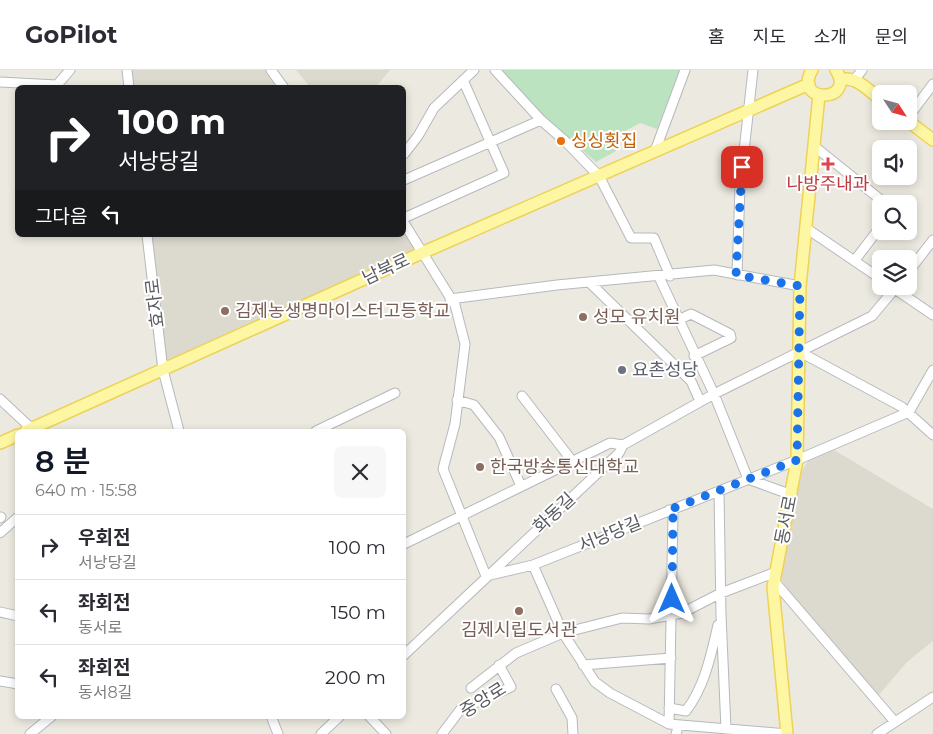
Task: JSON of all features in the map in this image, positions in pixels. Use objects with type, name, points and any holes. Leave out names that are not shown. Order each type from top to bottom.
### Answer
[{"type":"main road","points":[[812,70],[809,84],[813,91],[819,95],[827,96],[834,93],[838,87],[838,75],[855,80],[872,93]]},
{"type":"main road","name":"남북로","points":[[31,429],[424,252],[809,84]]},
{"type":"main road","name":"동서로","points":[[787,734],[775,577],[792,495],[797,460],[800,286],[819,95]]},
{"type":"main road","points":[[918,129],[933,140]]},
{"type":"main road","points":[[0,443],[15,436]]},
{"type":"street","points":[[0,82],[57,85],[70,70]]},
{"type":"street","points":[[127,70],[129,85]]},
{"type":"street","points":[[271,70],[282,85]]},
{"type":"street","points":[[406,151],[418,136],[434,108],[474,70]]},
{"type":"street","points":[[494,70],[541,120],[565,141],[599,176],[631,238],[654,238],[670,276]]},
{"type":"street","points":[[655,152],[685,70]]},
{"type":"street","points":[[736,275],[740,187],[752,70]]},
{"type":"street","points":[[855,80],[862,70]]},
{"type":"street","points":[[406,217],[504,173],[463,80]]},
{"type":"street","points":[[918,104],[933,84]]},
{"type":"street","points":[[406,179],[541,120]]},
{"type":"street","points":[[814,146],[875,195]]},
{"type":"street","points":[[406,226],[424,252],[455,305],[464,344],[455,424],[444,469],[461,518],[486,576]]},
{"type":"street","points":[[806,228],[872,272]]},
{"type":"street","name":"효자로","points":[[147,237],[163,370],[178,429]]},
{"type":"street","points":[[855,260],[872,238]]},
{"type":"street","points":[[917,261],[933,240]]},
{"type":"street","points":[[450,299],[589,282],[670,276],[714,270],[800,286]]},
{"type":"street","points":[[658,277],[694,356],[714,394],[748,479],[792,495]]},
{"type":"street","points":[[589,282],[691,381],[700,401]]},
{"type":"street","name":"화동길","points":[[406,653],[619,453],[623,445],[700,401],[872,316],[888,295]]},
{"type":"street","points":[[905,295],[933,315]]},
{"type":"street","points":[[678,320],[691,314],[730,334],[731,338],[694,356]]},
{"type":"street","points":[[798,351],[909,412],[933,435]]},
{"type":"street","points":[[909,412],[933,370]]},
{"type":"street","points":[[320,429],[395,393]]},
{"type":"street","points":[[522,396],[573,462]]},
{"type":"street","points":[[0,399],[28,429]]},
{"type":"street","points":[[457,400],[474,405],[499,437],[522,486]]},
{"type":"street","name":"서낭당길","points":[[486,576],[533,565],[797,460],[909,412]]},
{"type":"street","points":[[406,543],[610,444],[623,445]]},
{"type":"street","points":[[719,491],[721,616],[726,729]]},
{"type":"street","points":[[669,510],[673,514],[669,724]]},
{"type":"street","points":[[0,533],[15,520]]},
{"type":"street","points":[[533,565],[563,633],[595,682],[610,693],[669,724],[678,733]]},
{"type":"street","points":[[471,688],[516,653],[563,633],[622,618],[649,619],[672,616],[682,613],[721,593],[775,577],[895,722]]},
{"type":"street","points":[[0,612],[15,615]]},
{"type":"street","points":[[669,708],[686,711],[696,698],[706,674],[721,616]]},
{"type":"street","points":[[583,665],[671,658]]},
{"type":"street","name":"중앙로","points":[[442,734],[460,710],[511,687],[499,665]]},
{"type":"street","points":[[0,681],[15,684]]},
{"type":"street","points":[[556,689],[572,718],[573,734]]},
{"type":"street","points":[[877,734],[933,697]]},
{"type":"street","points":[[30,734],[48,719]]},
{"type":"street","points":[[273,719],[278,734]]},
{"type":"street","points":[[322,734],[337,719]]},
{"type":"street","points":[[372,719],[386,734]]},
{"type":"street","points":[[669,724],[787,734]]},
{"type":"street","points":[[41,725],[45,734]]},
{"type":"shaded area","points":[[127,70],[271,70],[282,85],[129,85]]},
{"type":"shaded area","points":[[296,70],[390,70],[378,85],[308,85]]},
{"type":"shaded area","name":"김제농생명마이스터고등학교","points":[[406,228],[424,252],[163,370],[147,237],[406,237]]},
{"type":"shaded area","points":[[834,450],[933,509],[933,641],[907,662],[878,696],[787,591],[780,576],[801,472],[808,461]]},
{"type":"green space","points":[[502,70],[680,70],[657,129],[640,123],[614,137],[616,151],[596,162],[546,119]]},
{"type":"place","name":"싱싱횟집","points":[[561,141]]},
{"type":"place","name":"나방주내과","points":[[828,164]]},
{"type":"place","name":"김제농생명마이스터고등학교","points":[[225,311]]},
{"type":"place","name":"성모 유치원","points":[[583,317]]},
{"type":"place","name":"요촌성당","points":[[622,370]]},
{"type":"place","name":"한국방송통신대학교","points":[[480,467]]},
{"type":"place","name":"김제시립도서관","points":[[519,611]]},
{"type":"route","points":[[672,599],[673,514],[669,510],[797,460],[800,286],[736,275],[742,167]]}]
